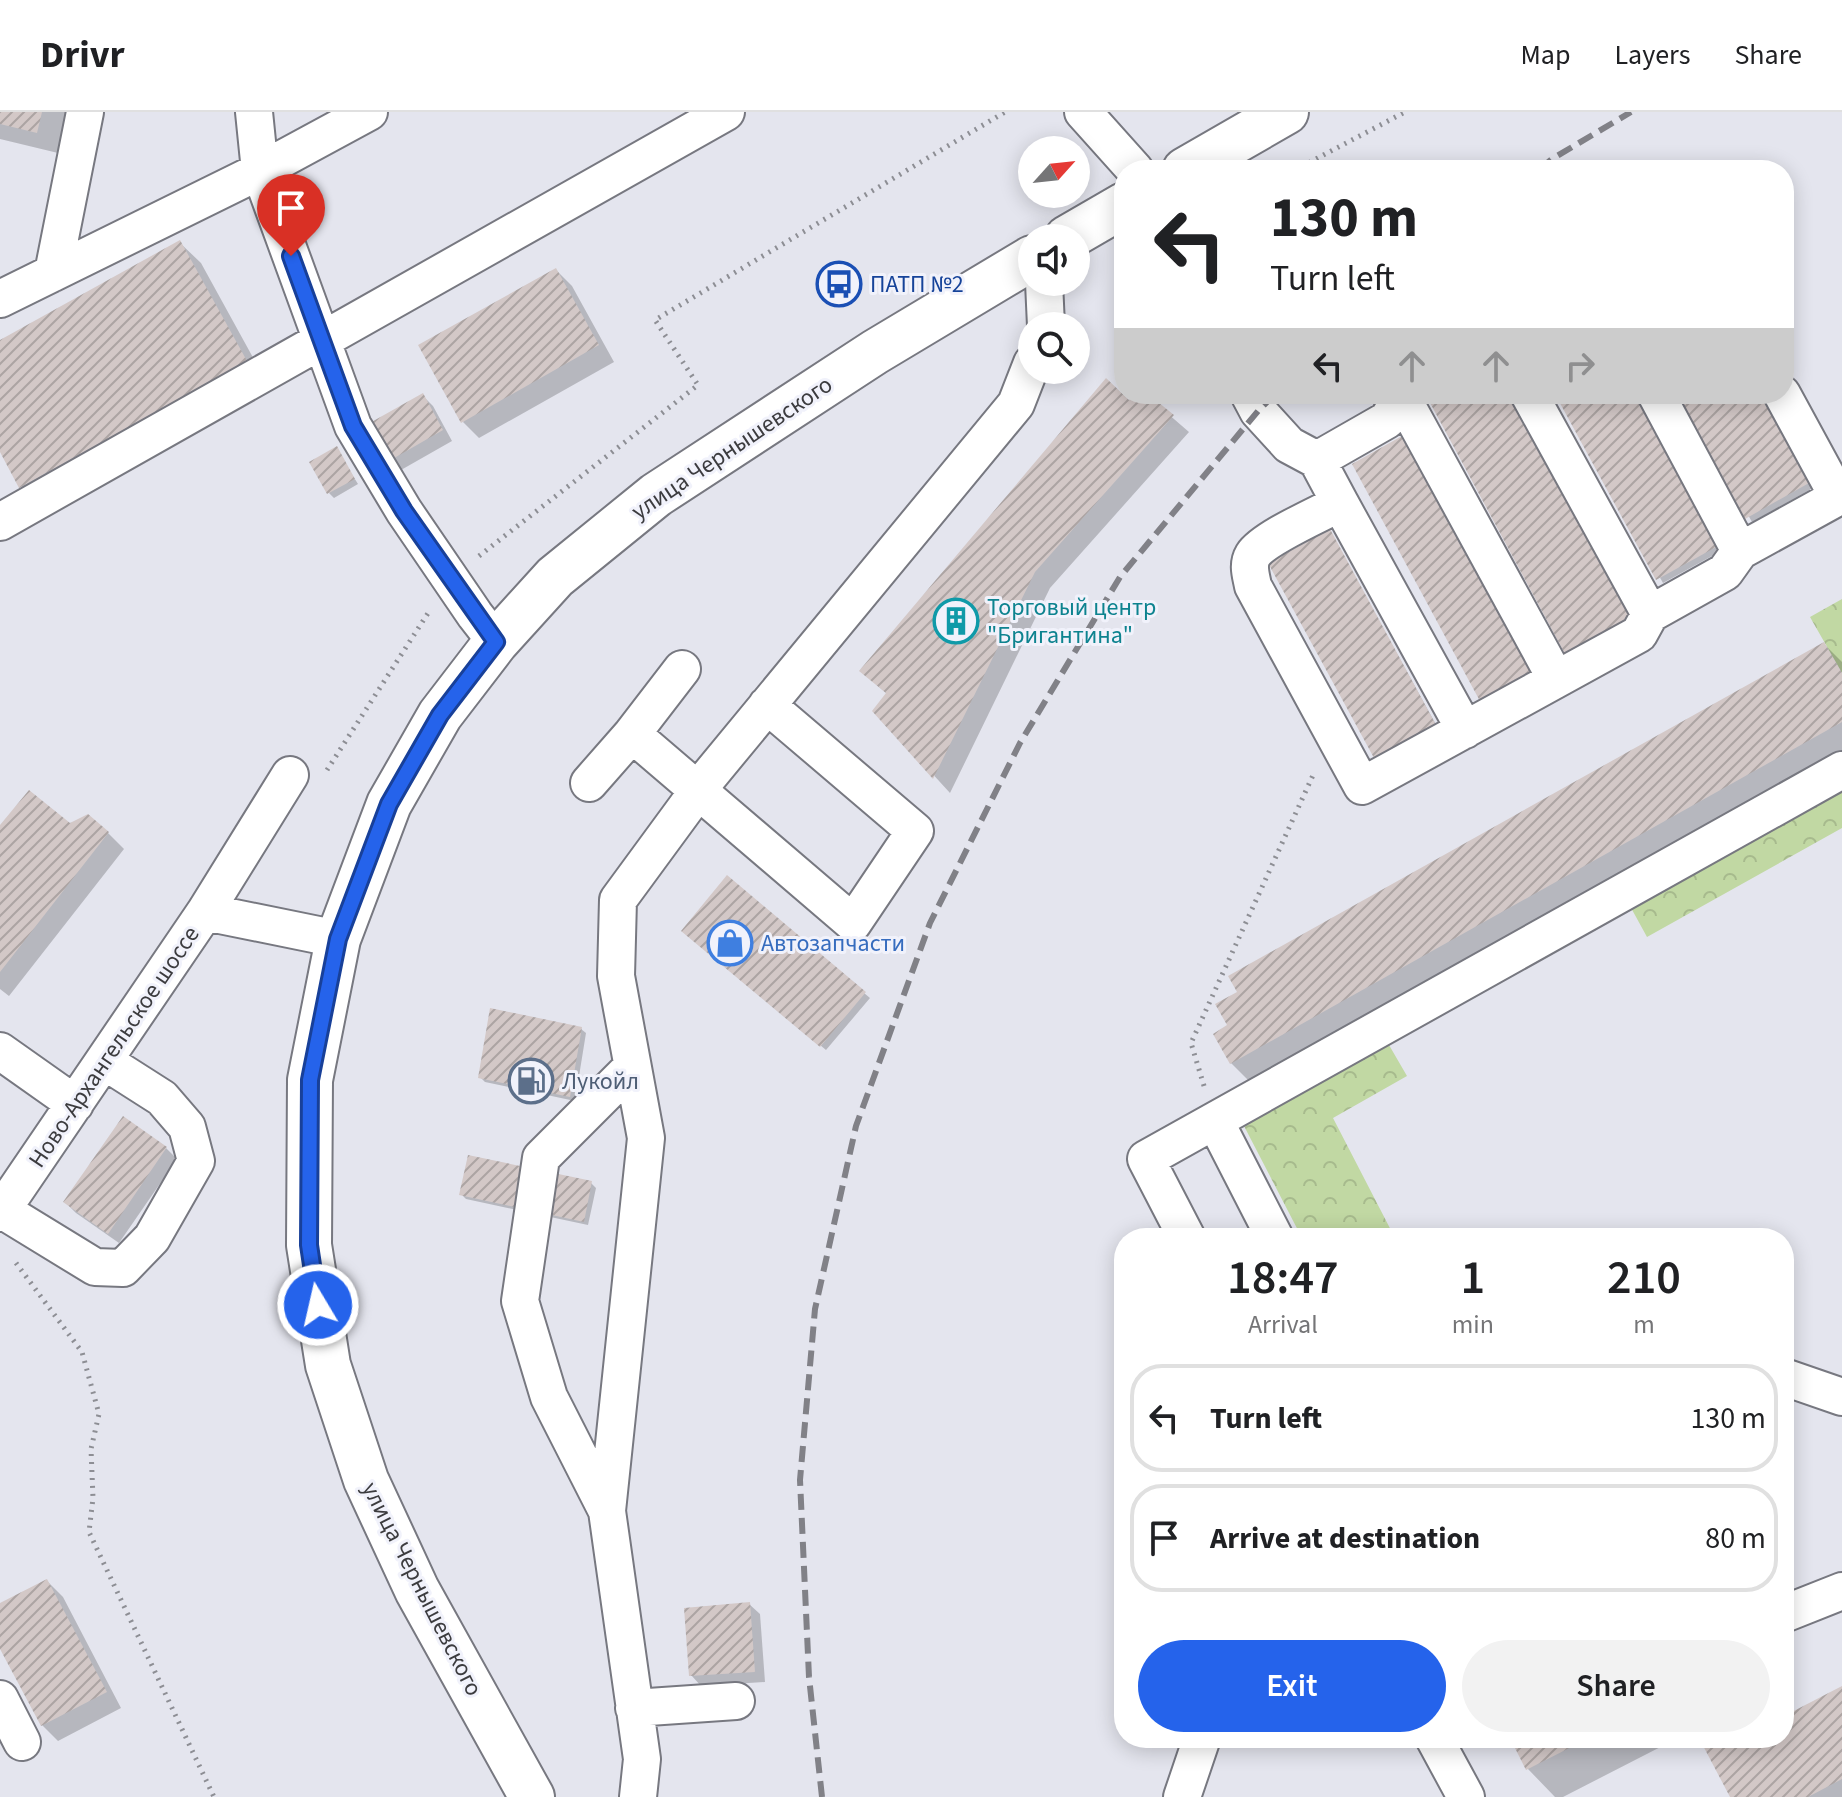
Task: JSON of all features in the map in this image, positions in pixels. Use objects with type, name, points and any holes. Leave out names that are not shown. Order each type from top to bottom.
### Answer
[{"type":"main road","points":[[1202,160],[1286,112]]},
{"type":"main road","points":[[1090,225],[1114,211]]},
{"type":"main road","name":"улица Чернышевского","points":[[532,1797],[417,1590],[366,1480],[328,1365],[309,1245],[310,1080],[338,939],[389,804],[440,715],[496,642],[555,577],[656,495],[875,352],[1018,266]]},
{"type":"street","points":[[53,273],[85,112]]},
{"type":"street","points":[[254,112],[260,171],[353,426],[404,511],[496,642]]},
{"type":"street","points":[[0,299],[260,171],[369,112]]},
{"type":"street","points":[[0,522],[726,112]]},
{"type":"street","points":[[1083,112],[1126,160]]},
{"type":"street","points":[[1108,112],[1136,160]]},
{"type":"street","points":[[638,1797],[642,1759],[607,1511],[646,1138],[616,976],[618,900],[698,791],[767,705],[1016,404],[1024,384]]},
{"type":"street","points":[[1254,404],[1289,445],[1317,460],[1465,730]]},
{"type":"street","points":[[1317,460],[1387,420],[1398,404]]},
{"type":"street","points":[[1409,404],[1556,679]]},
{"type":"street","points":[[1534,404],[1650,614]]},
{"type":"street","points":[[1661,404],[1740,551]]},
{"type":"street","points":[[1340,503],[1264,545],[1252,556],[1249,569],[1253,586],[1362,786],[1639,634],[1650,614],[1725,572],[1740,551],[1838,497],[1787,404]]},
{"type":"street","points":[[589,783],[682,669]]},
{"type":"street","points":[[632,734],[853,923],[915,831],[767,705]]},
{"type":"street","points":[[1182,1228],[1146,1159],[1842,770]]},
{"type":"street","points":[[205,912],[290,775]]},
{"type":"street","name":"Ново-Архангельское шоссе","points":[[1,1212],[205,912],[338,939]]},
{"type":"street","points":[[0,1051],[75,1104]]},
{"type":"street","points":[[1,1212],[95,1267],[123,1268],[152,1238],[196,1161],[187,1127],[162,1098],[104,1061]]},
{"type":"street","points":[[607,1511],[549,1397],[520,1301],[541,1158],[632,1067]]},
{"type":"street","points":[[1215,1121],[1270,1228]]},
{"type":"street","points":[[1794,1380],[1842,1397]]},
{"type":"street","points":[[1794,1610],[1842,1591]]},
{"type":"street","points":[[0,1699],[22,1742]]},
{"type":"street","points":[[634,1708],[736,1701]]},
{"type":"street","points":[[1182,1797],[1199,1748]]},
{"type":"street","points":[[1439,1748],[1466,1797]]},
{"type":"path","points":[[290,775],[322,778],[451,579],[698,385],[655,320],[1005,112]]},
{"type":"path","points":[[1314,160],[1405,112]]},
{"type":"path","points":[[1215,1121],[1191,1043],[1332,732]]},
{"type":"path","points":[[14,1261],[82,1352],[99,1414],[91,1449],[93,1498],[89,1532],[214,1797]]},
{"type":"green space","points":[[1842,599],[1842,673],[1810,617]]},
{"type":"green space","points":[[1842,787],[1842,828],[1647,937],[1630,906]]},
{"type":"green space","points":[[1389,1045],[1407,1076],[1333,1118],[1390,1228],[1297,1228],[1244,1126]]},
{"type":"building","points":[[0,112],[42,112],[37,133],[0,124]]},
{"type":"building","points":[[180,240],[247,361],[19,488],[0,452],[0,340]]},
{"type":"building","points":[[556,268],[599,345],[461,423],[418,345]]},
{"type":"building","name":"Торговый центр \"Бригантина\"","points":[[1106,378],[1114,386],[1114,404],[1160,404],[1174,415],[1035,572],[933,779],[872,711],[886,693],[859,671]]},
{"type":"building","points":[[423,393],[443,430],[389,461],[368,424]]},
{"type":"building","points":[[1431,404],[1514,404],[1630,618],[1565,654]]},
{"type":"building","points":[[1560,404],[1640,404],[1718,546],[1656,580]]},
{"type":"building","points":[[1683,404],[1766,404],[1809,483],[1745,519]]},
{"type":"building","points":[[1402,436],[1532,675],[1481,703],[1352,464]]},
{"type":"building","points":[[337,446],[355,479],[327,494],[309,462]]},
{"type":"building","points":[[1330,529],[1436,725],[1374,758],[1268,563]]},
{"type":"building","points":[[1824,642],[1842,673],[1842,722],[1230,1064],[1213,1034],[1227,1025],[1215,1004],[1237,992],[1228,976]]},
{"type":"building","points":[[29,790],[70,823],[88,814],[109,832],[0,972],[0,825]]},
{"type":"building","points":[[727,875],[866,992],[820,1047],[681,931]]},
{"type":"building","points":[[490,1008],[582,1027],[570,1097],[478,1078]]},
{"type":"building","points":[[123,1116],[167,1147],[108,1234],[63,1202]]},
{"type":"building","points":[[468,1155],[592,1181],[584,1222],[459,1195]]},
{"type":"building","points":[[47,1579],[107,1692],[41,1726],[0,1649],[0,1603]]},
{"type":"building","points":[[750,1602],[755,1672],[689,1676],[684,1608]]},
{"type":"building","points":[[1842,1686],[1842,1779],[1808,1797],[1730,1797],[1704,1748],[1794,1748],[1794,1711]]},
{"type":"building","points":[[1515,1748],[1569,1748],[1526,1770]]},
{"type":"railway","points":[[1551,160],[1631,112]]},
{"type":"railway","points":[[822,1797],[809,1677],[800,1480],[815,1309],[856,1126],[930,923],[1020,743],[1120,577],[1265,404]]},
{"type":"place","name":"ПАТП №2","points":[[839,284]]},
{"type":"place","name":"Торговый центр \"Бригантина\"","points":[[956,621]]},
{"type":"place","name":"Автозапчасти","points":[[730,943]]},
{"type":"place","name":"Лукойл","points":[[531,1081]]},
{"type":"route","points":[[291,256],[353,426],[404,511],[496,642],[440,715],[389,804],[338,939],[310,1080],[309,1245],[318,1305]]}]
